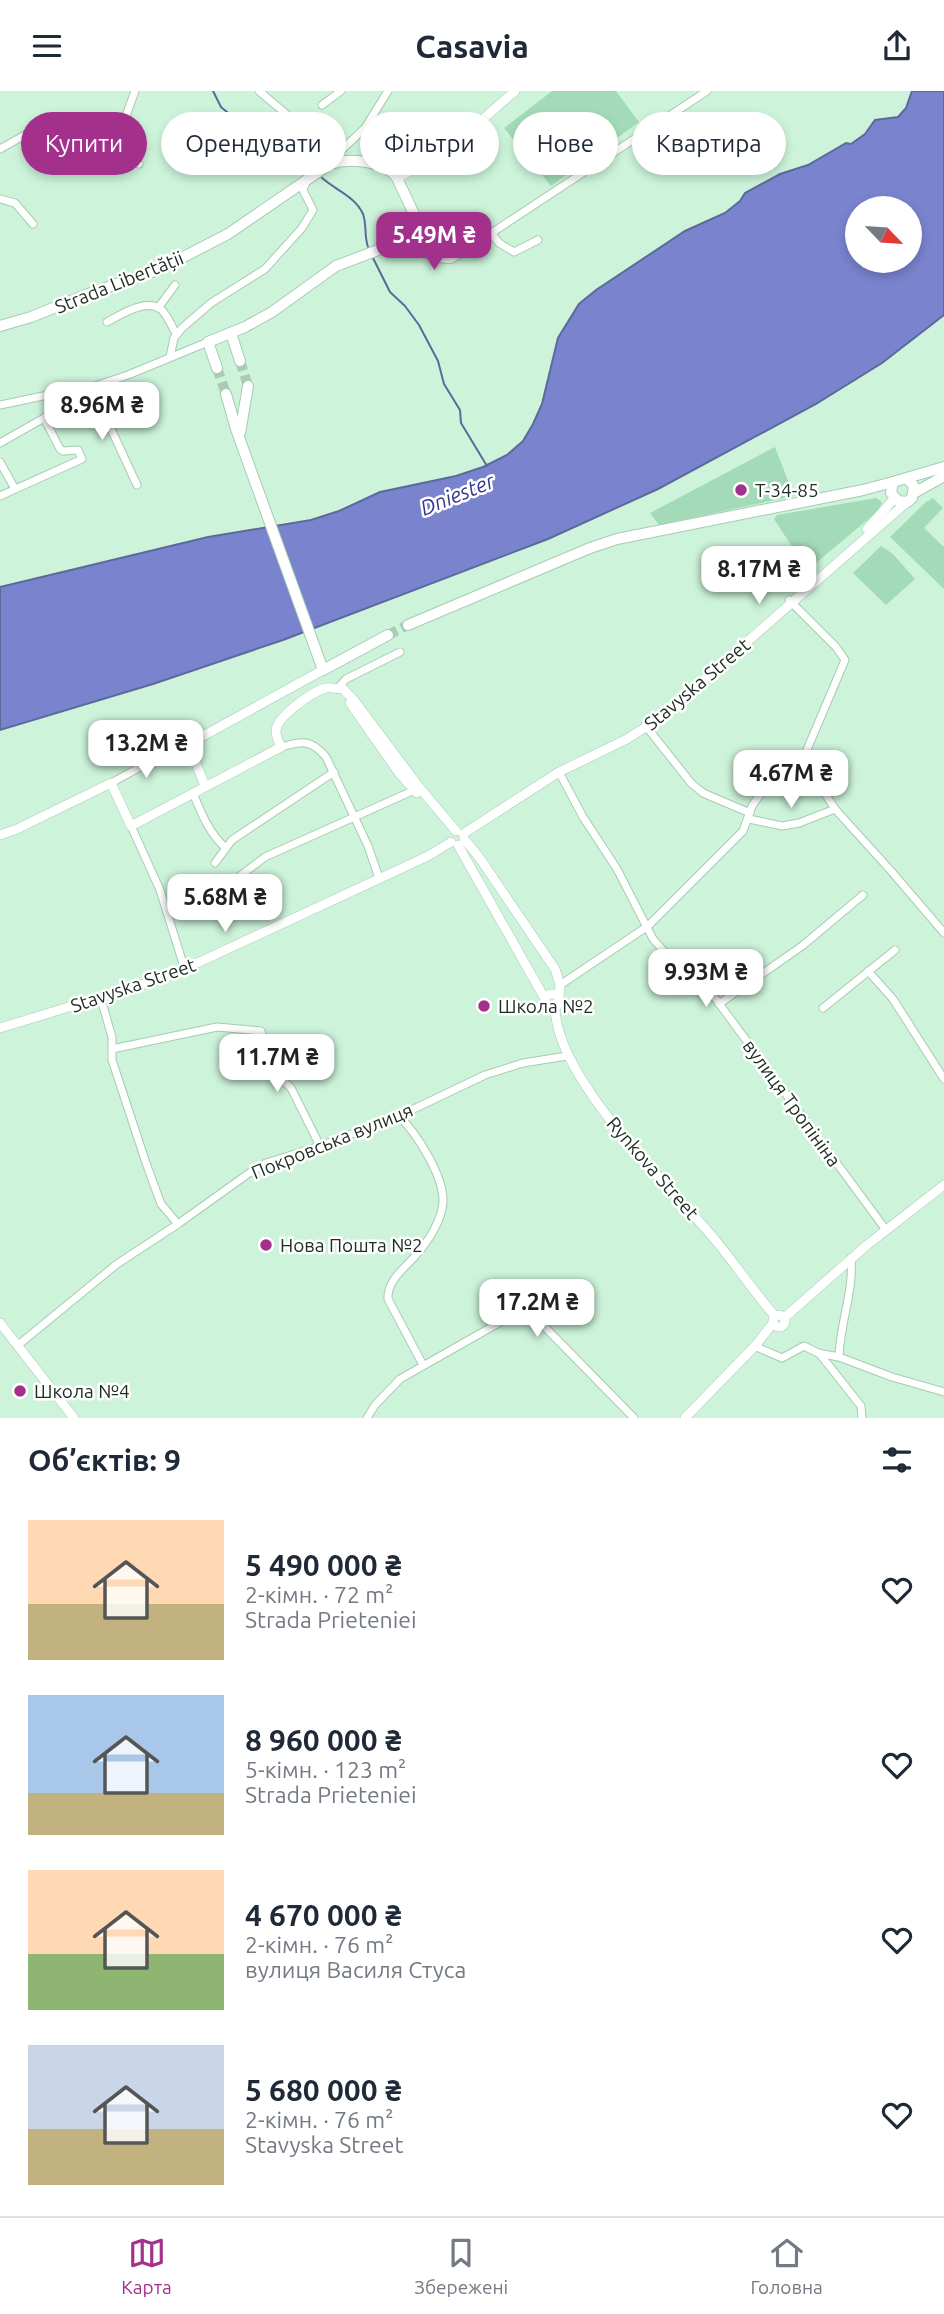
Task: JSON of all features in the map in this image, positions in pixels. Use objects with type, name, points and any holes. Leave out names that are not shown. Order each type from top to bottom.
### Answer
[{"type":"highway","points":[[217,368],[208,342],[272,312],[330,269],[422,233],[397,178],[386,167],[346,161]]},
{"type":"highway","name":"Strada Libertății","points":[[0,325],[31,317],[160,269],[228,233],[312,175]]},
{"type":"highway","points":[[231,333],[240,361]]},
{"type":"highway","points":[[240,435],[248,386]]},
{"type":"highway","points":[[226,394],[323,670],[388,635]]},
{"type":"highway","points":[[408,625],[617,539],[863,490],[944,467]]},
{"type":"highway","points":[[863,490],[902,502],[944,476]]},
{"type":"highway","points":[[907,479],[914,486],[911,497]]},
{"type":"highway","points":[[893,482],[890,488],[893,498]]},
{"type":"main road","points":[[397,178],[451,147],[515,91]]},
{"type":"main road","name":"Stavyska Street","points":[[0,1028],[100,999],[185,970],[428,856],[559,772],[646,726],[911,497]]},
{"type":"main road","name":"Stavyska Street","points":[[791,602],[878,519],[893,498]]},
{"type":"main road","points":[[205,786],[191,747],[197,738],[323,670]]},
{"type":"main road","points":[[0,835],[111,783],[131,826],[281,747],[276,733],[277,725],[284,716],[310,696],[327,688],[343,689],[417,789],[479,857],[555,969],[560,985]]},
{"type":"main road","name":"Stavyska Street","points":[[458,837],[557,769],[646,726]]},
{"type":"main road","points":[[458,837],[548,1007],[557,1003]]},
{"type":"main road","name":"Rynkova Street","points":[[560,985],[555,1017],[567,1056],[620,1133],[717,1241],[777,1321]]},
{"type":"main road","points":[[685,1418],[777,1321],[851,1258],[944,1185]]},
{"type":"main road","points":[[692,1418],[759,1349],[777,1321]]},
{"type":"main road","points":[[0,1323],[74,1418]]},
{"type":"street","points":[[259,91],[284,112]]},
{"type":"street","points":[[322,105],[341,91]]},
{"type":"street","points":[[346,148],[365,128],[388,91]]},
{"type":"street","points":[[422,233],[433,254],[438,258],[452,259],[707,91]]},
{"type":"street","points":[[128,112],[134,95]]},
{"type":"street","points":[[0,149],[21,137]]},
{"type":"street","points":[[170,356],[176,334],[211,303],[265,268],[291,241],[312,213],[312,207],[303,190],[308,178]]},
{"type":"street","points":[[0,199],[15,202],[33,224]]},
{"type":"street","points":[[492,234],[499,243],[514,252],[538,240]]},
{"type":"street","points":[[158,307],[175,285]]},
{"type":"street","points":[[158,307],[176,334]]},
{"type":"street","points":[[107,322],[135,308],[158,307]]},
{"type":"street","points":[[0,405],[92,388],[208,342]]},
{"type":"street","points":[[92,388],[137,485]]},
{"type":"street","points":[[0,443],[44,418],[74,393]]},
{"type":"street","points":[[0,496],[82,459],[78,450],[60,449],[44,418]]},
{"type":"street","points":[[0,462],[15,489]]},
{"type":"street","points":[[560,985],[648,926],[743,831],[752,806],[771,779],[803,759],[845,660],[836,647],[791,602]]},
{"type":"street","points":[[337,689],[346,679],[400,652]]},
{"type":"street","points":[[646,726],[691,783],[703,793],[750,816],[782,826],[799,823],[835,809]]},
{"type":"street","points":[[281,747],[297,742],[316,745],[334,772],[368,846],[379,878]]},
{"type":"street","points":[[111,783],[168,752]]},
{"type":"street","points":[[803,759],[835,809],[944,933]]},
{"type":"street","points":[[215,863],[232,840],[334,772]]},
{"type":"street","name":"вулиця Тропініна","points":[[559,772],[583,817],[617,869],[653,939],[688,978],[704,983],[886,1230]]},
{"type":"street","points":[[234,887],[236,879],[265,857],[417,789]]},
{"type":"street","points":[[193,793],[202,815],[219,842],[226,848]]},
{"type":"street","points":[[131,826],[160,890],[185,970]]},
{"type":"street","points":[[719,1004],[802,946],[863,895]]},
{"type":"street","points":[[823,1008],[895,950]]},
{"type":"street","points":[[868,971],[893,999],[944,1079]]},
{"type":"street","points":[[100,999],[112,1037],[112,1060],[161,1204],[178,1224]]},
{"type":"street","points":[[112,1049],[217,1027],[261,1031],[284,1081],[292,1088],[320,1146]]},
{"type":"street","name":"Покровська вулиця","points":[[17,1346],[117,1265],[266,1163],[399,1116],[485,1075],[523,1063],[567,1056]]},
{"type":"street","points":[[399,1116],[425,1153],[442,1192],[443,1205],[433,1231],[387,1290],[388,1299],[423,1365]]},
{"type":"street","points":[[839,1357],[839,1339],[853,1278],[851,1258]]},
{"type":"street","points":[[367,1418],[387,1391],[400,1379],[511,1316],[526,1312],[537,1319],[635,1418]]},
{"type":"street","points":[[759,1349],[782,1357],[804,1346],[892,1377],[942,1388]]},
{"type":"street","points":[[818,1353],[861,1406],[862,1418]]},
{"type":"green space","points":[[552,91],[616,91],[632,113],[632,127],[618,137],[618,112],[525,112]]},
{"type":"green space","points":[[513,121],[513,139],[504,128]]},
{"type":"green space","points":[[542,175],[566,175],[551,186]]},
{"type":"green space","points":[[775,447],[794,496],[659,525],[650,513]]},
{"type":"green space","points":[[876,498],[882,502],[878,511],[810,568],[806,568],[774,519],[777,515]]},
{"type":"green space","points":[[933,498],[943,508],[924,528],[944,547],[944,589],[890,537]]},
{"type":"green space","points":[[881,546],[893,554],[915,579],[886,605],[853,573]]},
{"type":"water","name":"Dniester","points":[[912,91],[944,91],[944,315],[882,363],[816,404],[658,489],[548,539],[283,640],[153,684],[0,730],[0,587],[208,537],[311,520],[339,511],[380,492],[456,476],[507,455],[523,441],[533,424],[542,404],[558,338],[579,304],[685,231],[725,213],[740,201],[745,193],[778,175],[786,175],[786,172],[808,165],[846,143],[851,144],[865,134],[875,120],[898,117],[906,108]]},
{"type":"waterway","points":[[213,91],[221,107],[227,112]]},
{"type":"waterway","points":[[321,177],[359,208],[364,218],[368,247]]},
{"type":"waterway","name":"Dniester","points":[[373,258],[390,292],[419,325],[438,361],[444,384],[460,410],[461,423],[487,466]]},
{"type":"tunnel","points":[[240,361],[248,386]]},
{"type":"tunnel","points":[[217,368],[226,394]]},
{"type":"tunnel","points":[[388,635],[408,625]]},
{"type":"place","name":"Т-34-85","points":[[741,490]]},
{"type":"place","name":"Школа №2","points":[[484,1006]]},
{"type":"place","name":"Нова Пошта №2","points":[[266,1245]]},
{"type":"place","name":"Школа №4","points":[[20,1391]]}]
